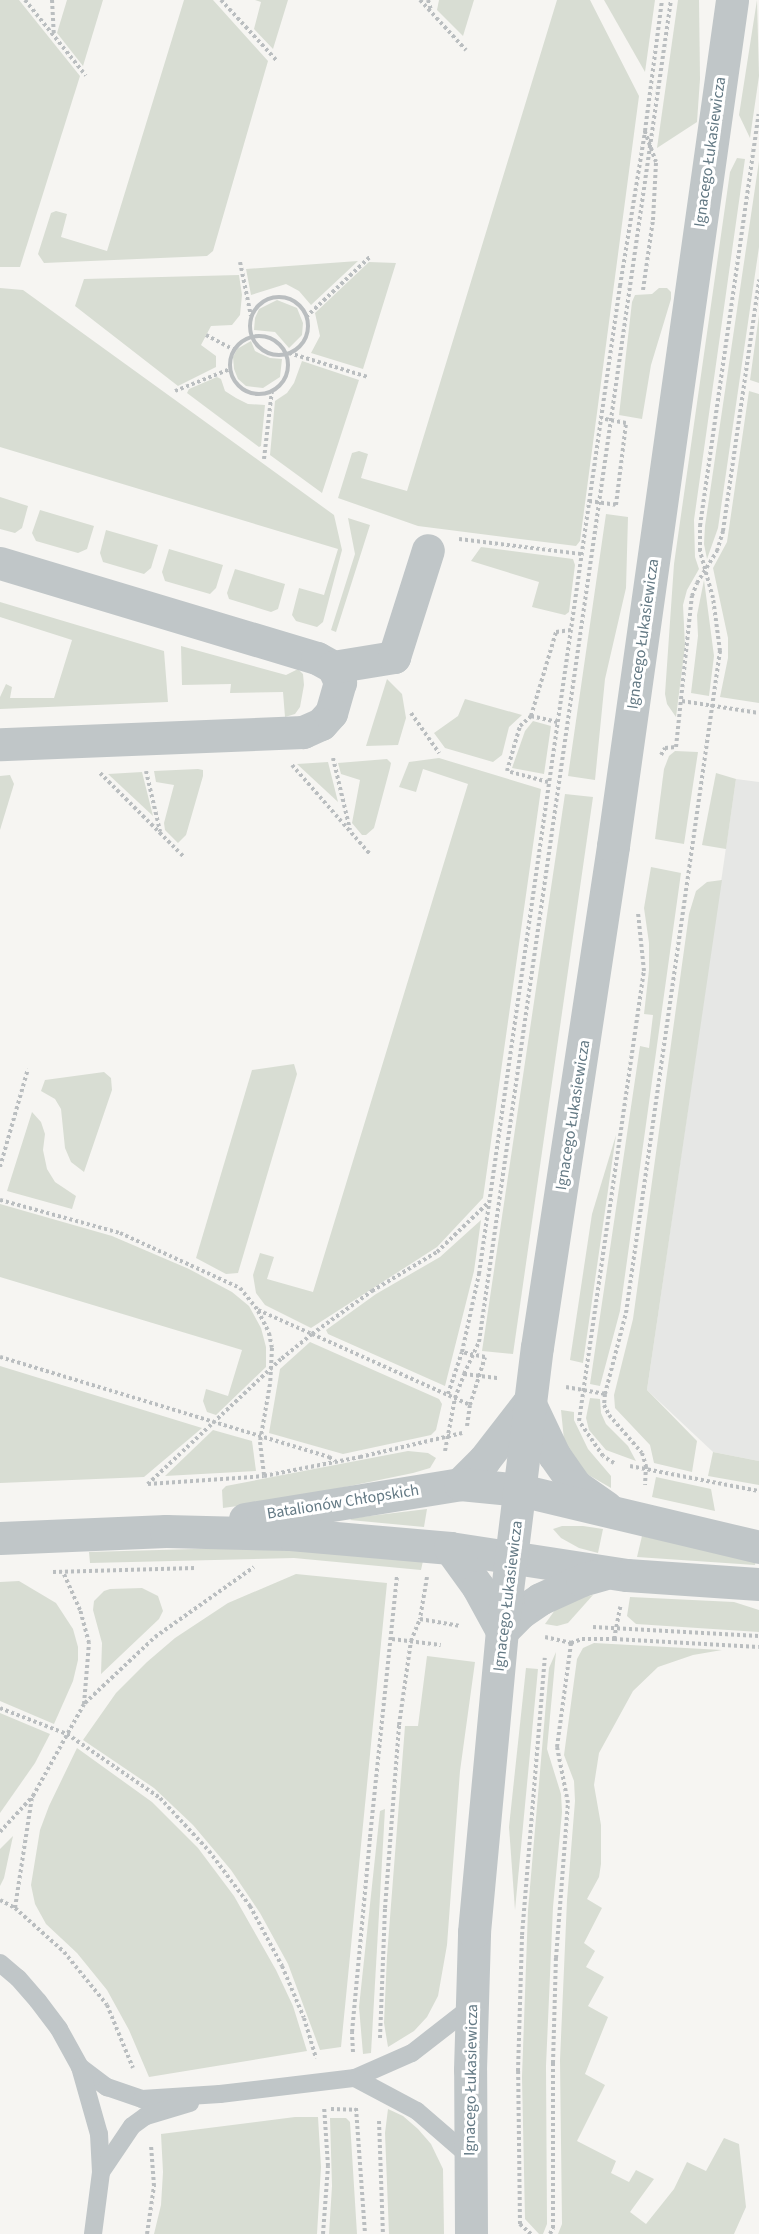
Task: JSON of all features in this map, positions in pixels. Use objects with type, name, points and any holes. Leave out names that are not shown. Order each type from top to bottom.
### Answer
[{"type":"street","name":"Ignacego Łukasiewicza","points":[[471,2234],[469,2156],[471,2007],[478,1869],[502,1631],[529,1402],[610,868],[732,0]]},
{"type":"street","points":[[333,668],[394,657],[441,544]]},
{"type":"street","points":[[0,563],[317,658],[333,668],[340,682],[331,713],[321,724],[303,732],[0,744]]},
{"type":"street","points":[[460,1484],[484,1460],[529,1402],[554,1455],[576,1486],[592,1499],[620,1514],[759,1547]]},
{"type":"street","name":"Batalionów Chłopskich","points":[[166,1531],[460,1484],[520,1490],[620,1514]]},
{"type":"street","name":"Batalionów Chłopskich","points":[[0,1538],[166,1531],[290,1534],[450,1548],[608,1573],[759,1584]]},
{"type":"street","points":[[450,1548],[478,1587],[502,1631],[521,1612],[540,1599],[582,1580],[608,1573]]},
{"type":"lane","points":[[0,1963],[18,1978],[38,2001],[59,2029],[80,2067],[99,2134],[101,2172],[93,2234]]},
{"type":"lane","points":[[80,2067],[107,2087],[142,2099],[220,2094],[355,2078],[412,2053],[471,2007]]},
{"type":"lane","points":[[355,2078],[417,2111],[469,2156]]},
{"type":"lane","points":[[101,2172],[132,2126],[146,2116],[220,2094]]},
{"type":"path","points":[[25,0],[86,76]]},
{"type":"path","points":[[52,0],[54,35]]},
{"type":"path","points":[[220,0],[277,61]]},
{"type":"path","points":[[420,0],[466,50]]},
{"type":"path","points":[[428,0],[431,11]]},
{"type":"path","points":[[448,1394],[462,1352],[479,1274],[662,0]]},
{"type":"path","points":[[464,1374],[479,1342],[671,0]]},
{"type":"path","points":[[605,1394],[626,1313],[720,651],[706,570],[700,551],[700,526],[759,114]]},
{"type":"path","points":[[643,290],[653,220],[656,162],[645,131]]},
{"type":"path","points":[[306,317],[371,256]]},
{"type":"path","points":[[240,262],[251,317],[252,337],[262,349],[271,353],[287,353],[368,376]]},
{"type":"path","points":[[658,759],[665,748],[676,747],[692,596],[717,551],[723,531],[759,280]]},
{"type":"path","points":[[251,317],[262,302],[280,297],[298,304],[306,317],[307,331],[304,340],[287,353]]},
{"type":"path","points":[[206,335],[234,350]]},
{"type":"path","points":[[252,337],[269,338],[287,353],[287,370],[284,380],[272,390],[260,394],[242,389],[236,383],[230,369],[234,350],[241,342],[252,337]]},
{"type":"path","points":[[175,392],[230,369]]},
{"type":"path","points":[[264,459],[272,390]]},
{"type":"path","points":[[589,501],[616,505],[626,423],[601,418]]},
{"type":"path","points":[[441,544],[582,554]]},
{"type":"path","points":[[548,782],[507,771],[520,726],[531,716],[556,632],[570,630]]},
{"type":"path","points":[[682,701],[759,713]]},
{"type":"path","points":[[411,713],[439,753]]},
{"type":"path","points":[[531,716],[557,722]]},
{"type":"path","points":[[333,758],[350,830]]},
{"type":"path","points":[[287,760],[370,855]]},
{"type":"path","points":[[145,766],[160,832]]},
{"type":"path","points":[[94,767],[184,857]]},
{"type":"path","points":[[614,1463],[603,1456],[579,1421],[644,970],[638,911]]},
{"type":"path","points":[[0,1167],[28,1069]]},
{"type":"path","points":[[0,1200],[120,1233],[240,1288],[258,1310],[269,1333],[272,1369],[261,1436],[264,1476]]},
{"type":"path","points":[[462,1352],[485,1357],[470,1405],[466,1432],[264,1476],[148,1484],[312,1334],[372,1291],[437,1252],[489,1202]]},
{"type":"path","points":[[258,1310],[470,1405]]},
{"type":"path","points":[[0,1357],[329,1457],[335,1462]]},
{"type":"path","points":[[630,1466],[759,1491]]},
{"type":"path","points":[[243,1566],[264,1566]]},
{"type":"path","points":[[0,1832],[33,1796],[84,1704],[155,1637],[255,1566]]},
{"type":"path","points":[[42,1572],[196,1568]]},
{"type":"path","points":[[63,1572],[80,1610],[89,1643],[84,1704]]},
{"type":"path","points":[[365,2234],[352,2032],[397,1575],[385,1574]]},
{"type":"path","points":[[380,2067],[379,2014],[399,1725],[411,1641],[420,1619]]},
{"type":"path","points":[[593,1627],[759,1636]]},
{"type":"path","points":[[392,1639],[441,1645]]},
{"type":"path","points":[[614,1639],[759,1647]]},
{"type":"path","points":[[550,2234],[554,2228],[553,2063],[556,1958],[568,1803],[557,1748],[572,1643]]},
{"type":"path","points":[[531,2234],[520,2224],[518,2071],[522,1935],[545,1658]]},
{"type":"path","points":[[0,1707],[67,1734],[160,1798],[209,1851],[250,1906],[282,1966],[304,2018],[323,2082],[328,2166],[323,2234]]},
{"type":"path","points":[[15,1908],[33,1796]]},
{"type":"path","points":[[379,2090],[383,2234]]},
{"type":"shaded area","points":[[0,0],[19,0],[80,76],[20,267],[0,267]]},
{"type":"shaded area","points":[[67,0],[103,0],[83,66],[57,33]]},
{"type":"shaded area","points":[[184,0],[213,0],[268,61],[213,251],[207,256],[44,263],[38,254],[51,213],[56,211],[67,214],[61,237],[107,251]]},
{"type":"shaded area","points":[[255,0],[288,0],[273,49],[254,29],[261,2]]},
{"type":"shaded area","points":[[439,0],[474,0],[463,36],[437,10]]},
{"type":"shaded area","points":[[557,0],[590,0],[639,96],[580,541],[576,546],[418,526],[338,498],[352,453],[359,451],[368,454],[361,478],[407,491]]},
{"type":"shaded area","points":[[604,0],[655,0],[645,72]]},
{"type":"shaded area","points":[[678,0],[699,0],[700,79],[697,122],[657,148]]},
{"type":"shaded area","points":[[757,0],[759,76],[750,138],[739,115]]},
{"type":"shaded area","points":[[737,158],[745,159],[694,520],[695,557],[699,569],[687,590],[683,605],[685,646],[676,717],[667,704],[665,694],[674,564],[730,172]]},
{"type":"shaded area","points":[[759,161],[759,247],[718,528],[707,559],[704,544],[705,526]]},
{"type":"shaded area","points":[[358,261],[311,305],[299,291],[286,284],[251,295],[246,269]]},
{"type":"shaded area","points":[[369,262],[396,263],[363,369],[311,353],[320,336],[315,313]]},
{"type":"shaded area","points":[[239,275],[242,295],[240,315],[232,325],[211,326],[201,345],[216,356],[216,367],[178,386],[75,306],[84,279]]},
{"type":"shaded area","points":[[0,288],[23,290],[334,515],[342,550],[323,622],[317,627],[296,621],[292,615],[299,588],[324,595],[338,549],[0,447]]},
{"type":"shaded area","points":[[659,288],[667,288],[671,292],[671,299],[651,365],[642,419],[619,415],[632,302],[635,295],[652,294]]},
{"type":"shaded area","points":[[277,300],[297,308],[303,323],[302,335],[289,348],[275,332],[254,330],[255,318],[259,309]]},
{"type":"shaded area","points":[[759,315],[759,383],[750,380]]},
{"type":"shaded area","points":[[251,341],[255,351],[270,358],[282,359],[280,377],[263,388],[246,386],[238,379],[234,369],[233,357],[237,349]]},
{"type":"shaded area","points":[[302,361],[359,380],[322,493],[270,455],[275,401],[287,393],[294,383]]},
{"type":"shaded area","points":[[217,377],[221,379],[225,391],[236,398],[248,404],[265,405],[261,446],[259,447],[187,393],[189,389]]},
{"type":"shaded area","points":[[749,391],[759,394],[759,703],[720,697],[728,658],[728,638],[713,568],[727,542]]},
{"type":"shaded area","points":[[0,497],[28,506],[22,528],[15,533],[0,529]]},
{"type":"shaded area","points":[[40,510],[94,526],[87,549],[78,553],[36,541],[32,533]]},
{"type":"shaded area","points":[[606,514],[628,517],[626,588],[605,679],[595,780],[568,776]]},
{"type":"shaded area","points":[[348,518],[370,525],[336,632],[331,630],[355,554]]},
{"type":"shaded area","points":[[106,530],[158,545],[151,568],[144,574],[103,562],[100,553]]},
{"type":"shaded area","points":[[481,547],[573,559],[575,565],[569,612],[565,615],[532,607],[539,582],[471,561]]},
{"type":"shaded area","points":[[169,549],[223,565],[216,588],[210,594],[165,581],[162,572]]},
{"type":"shaded area","points":[[235,569],[285,584],[278,609],[271,612],[229,599],[227,593]]},
{"type":"shaded area","points":[[704,580],[714,656],[709,696],[691,693],[698,636],[697,615]]},
{"type":"shaded area","points":[[0,602],[164,651],[168,702],[0,709],[0,697],[6,684],[12,687],[10,698],[54,698],[72,640],[0,617]]},
{"type":"shaded area","points":[[181,646],[286,675],[298,669],[303,674],[304,685],[300,707],[295,714],[285,717],[283,692],[230,693],[231,684],[182,685]]},
{"type":"shaded area","points":[[387,679],[402,694],[406,718],[398,745],[366,746]]},
{"type":"shaded area","points":[[465,699],[522,715],[509,727],[502,755],[493,762],[445,748],[434,733],[458,716]]},
{"type":"shaded area","points":[[533,721],[551,726],[544,774],[512,768],[525,731]]},
{"type":"shaded area","points":[[675,751],[698,752],[684,844],[655,839],[664,769],[669,756]]},
{"type":"shaded area","points":[[439,758],[541,789],[483,1198],[437,1247],[311,1328],[265,1305],[256,1293],[253,1275],[260,1253],[274,1257],[267,1279],[313,1292],[468,784],[423,769],[416,792],[399,787],[409,762]]},
{"type":"shaded area","points":[[387,759],[391,763],[374,828],[366,835],[362,835],[352,823],[360,780],[341,774],[338,763]]},
{"type":"shaded area","points":[[328,762],[338,802],[297,764]]},
{"type":"shaded area","points":[[203,770],[203,776],[186,835],[178,843],[165,830],[164,823],[174,785],[156,782],[154,771]]},
{"type":"shaded area","points":[[142,772],[153,816],[108,774]]},
{"type":"shaded area","points":[[716,773],[736,779],[726,849],[702,845]]},
{"type":"shaded area","points":[[10,775],[14,784],[0,830],[0,776]]},
{"type":"shaded area","points":[[736,779],[759,782],[759,1461],[713,1452],[647,1390]]},
{"type":"shaded area","points":[[565,794],[593,797],[513,1354],[482,1351]]},
{"type":"shaded area","points":[[651,867],[681,873],[620,1311],[600,1386],[590,1384],[640,1046],[649,1048],[653,1015],[644,1014],[649,970],[649,943],[644,908]]},
{"type":"shaded area","points":[[722,880],[647,1390],[697,1441],[692,1472],[654,1463],[650,1445],[615,1408],[614,1395],[633,1319],[689,914],[696,891],[707,882]]},
{"type":"shaded area","points":[[294,1064],[297,1074],[238,1273],[226,1274],[196,1258],[252,1070]]},
{"type":"shaded area","points":[[104,1072],[111,1078],[112,1090],[84,1172],[71,1162],[65,1148],[61,1109],[55,1099],[41,1091],[45,1080]]},
{"type":"shaded area","points":[[32,1112],[41,1122],[45,1134],[43,1150],[47,1169],[55,1182],[76,1196],[72,1209],[7,1191]]},
{"type":"shaded area","points":[[616,1135],[583,1363],[570,1360],[592,1214]]},
{"type":"shaded area","points":[[0,1204],[112,1236],[189,1269],[232,1292],[249,1306],[261,1328],[266,1347],[266,1367],[216,1415],[207,1412],[203,1401],[206,1389],[228,1396],[242,1350],[0,1277]]},
{"type":"shaded area","points":[[481,1220],[474,1271],[445,1386],[328,1334],[326,1330],[376,1294],[440,1257]]},
{"type":"shaded area","points":[[310,1342],[439,1399],[442,1404],[436,1430],[431,1435],[343,1454],[269,1433],[280,1369]]},
{"type":"shaded area","points":[[0,1366],[202,1428],[144,1477],[0,1483]]},
{"type":"shaded area","points":[[590,1398],[600,1399],[601,1413],[606,1424],[628,1446],[636,1461],[606,1450],[589,1430],[586,1418]]},
{"type":"shaded area","points":[[561,1410],[574,1412],[574,1420],[588,1449],[611,1476],[611,1488],[580,1470],[564,1440]]},
{"type":"shaded area","points":[[213,1430],[252,1441],[256,1471],[165,1476]]},
{"type":"shaded area","points":[[408,1451],[428,1453],[436,1458],[430,1468],[413,1473],[282,1500],[223,1508],[222,1490],[226,1486]]},
{"type":"shaded area","points":[[713,1452],[759,1461],[759,1485],[708,1476]]},
{"type":"shaded area","points":[[656,1477],[711,1489],[715,1511],[652,1497]]},
{"type":"shaded area","points":[[427,1509],[424,1527],[350,1520],[353,1518]]},
{"type":"shaded area","points":[[562,1526],[603,1529],[598,1553],[579,1548],[561,1538],[553,1529]]},
{"type":"shaded area","points":[[642,1536],[756,1560],[755,1565],[637,1557]]},
{"type":"shaded area","points":[[268,1547],[423,1561],[421,1570],[294,1558],[90,1563],[89,1552]]},
{"type":"shaded area","points":[[296,1574],[387,1583],[341,2047],[320,2050],[288,1964],[260,1913],[231,1870],[193,1825],[154,1788],[83,1740],[116,1693],[175,1638],[228,1603]]},
{"type":"shaded area","points":[[19,1581],[56,1603],[73,1629],[78,1647],[78,1660],[73,1681],[54,1724],[0,1701],[0,1582]]},
{"type":"shaded area","points":[[142,1588],[158,1596],[163,1611],[159,1619],[101,1674],[102,1643],[93,1610],[94,1601],[104,1591],[110,1589]]},
{"type":"shaded area","points":[[593,1595],[568,1623],[557,1626],[545,1624],[555,1610],[571,1599]]},
{"type":"shaded area","points":[[630,1597],[734,1602],[759,1610],[759,1632],[636,1624],[627,1616]]},
{"type":"shaded area","points":[[594,1643],[722,1650],[693,1655],[658,1667],[633,1691],[599,1753],[594,1785],[601,1825],[601,1864],[599,1877],[587,1899],[602,1908],[584,1943],[595,1951],[586,1967],[604,1977],[588,2006],[608,2017],[585,2074],[605,2085],[577,2141],[616,2161],[611,2173],[629,2182],[636,2170],[654,2179],[630,2212],[646,2224],[674,2189],[687,2162],[706,2171],[724,2138],[739,2144],[746,2207],[734,2234],[558,2234],[562,2224],[560,2060],[567,1900],[575,1801],[574,1781],[564,1755],[577,1659],[583,1648]]},
{"type":"shaded area","points":[[556,1652],[547,1749],[561,1794],[562,1812],[553,1907],[546,2066],[547,2224],[543,2234],[539,2234],[525,2219],[522,2077],[528,1910],[549,1668]]},
{"type":"shaded area","points":[[427,1656],[475,1662],[460,1771],[447,1945],[438,1996],[427,2017],[414,2031],[388,2047],[384,2023],[387,1956],[405,1726],[418,1726]]},
{"type":"shaded area","points":[[526,1668],[538,1669],[515,1910],[509,1827]]},
{"type":"shaded area","points":[[0,1713],[50,1734],[35,1763],[0,1813]]},
{"type":"shaded area","points":[[77,1748],[152,1802],[198,1848],[234,1896],[276,1970],[293,2006],[307,2051],[149,2077],[129,2030],[107,1990],[77,1953],[46,1924],[35,1904],[31,1885],[40,1830]]},
{"type":"shaded area","points":[[385,1809],[371,2053],[363,2054],[359,2007],[380,1811]]},
{"type":"shaded area","points":[[13,1836],[4,1878],[0,1886],[0,1849]]},
{"type":"shaded area","points":[[388,2109],[403,2116],[418,2129],[431,2144],[443,2169],[444,2234],[389,2234],[385,2133]]},
{"type":"shaded area","points":[[295,2117],[318,2117],[321,2167],[317,2234],[154,2234],[161,2205],[163,2172],[161,2134]]},
{"type":"shaded area","points":[[330,2118],[346,2118],[350,2122],[357,2234],[329,2234],[332,2186]]}]
